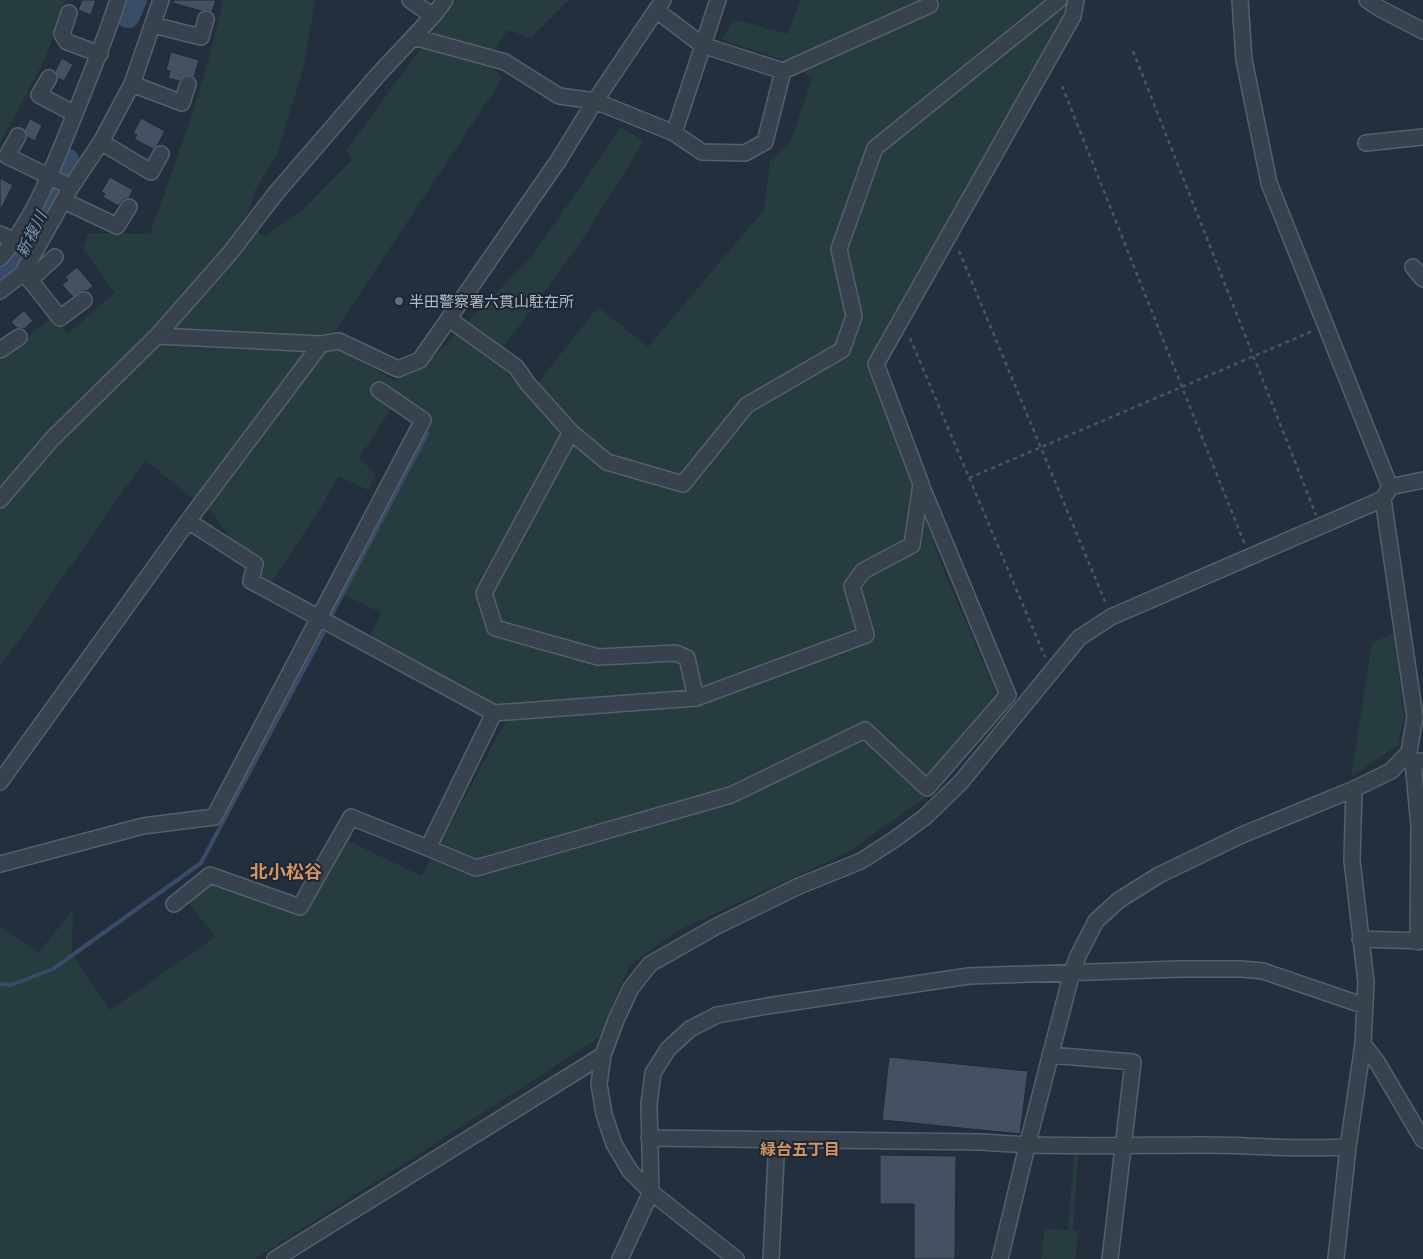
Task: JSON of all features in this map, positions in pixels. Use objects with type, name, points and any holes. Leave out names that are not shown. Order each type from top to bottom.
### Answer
[{"type":"street","points":[[0,258],[15,241],[49,177],[100,54],[118,0]]},
{"type":"street","points":[[26,277],[71,188],[101,142],[132,84],[160,0]]},
{"type":"street","points":[[410,0],[433,16]]},
{"type":"street","points":[[0,500],[52,439],[156,336],[230,253],[282,186],[377,76],[433,16],[445,0]]},
{"type":"street","points":[[674,133],[718,0]]},
{"type":"street","points":[[449,319],[516,367],[528,384],[571,432],[607,462],[683,484],[747,405],[842,350],[854,316],[839,249],[875,148],[1059,0]]},
{"type":"street","points":[[174,904],[210,875],[300,907],[351,817],[476,868],[731,795],[865,730],[928,788],[1008,696],[921,484],[876,364],[1073,16],[1076,0]]},
{"type":"street","points":[[1000,1259],[1072,972],[1096,921],[1119,900],[1159,875],[1242,835],[1354,789],[1391,771],[1409,752],[1414,717],[1386,493],[1325,326],[1269,183],[1244,60],[1240,0]]},
{"type":"street","points":[[1367,0],[1423,31]]},
{"type":"street","points":[[156,336],[321,344],[339,341],[398,369],[420,360],[558,161],[595,101],[659,5],[702,45],[783,71],[930,5]]},
{"type":"street","points":[[70,13],[62,34],[67,42],[100,54]]},
{"type":"street","points":[[153,25],[201,37],[206,19]]},
{"type":"street","points":[[414,37],[505,62],[559,96],[595,101],[674,133],[702,152],[745,153],[765,142],[783,71]]},
{"type":"street","points":[[49,78],[38,96],[75,114]]},
{"type":"street","points":[[132,84],[182,103],[188,84]]},
{"type":"street","points":[[18,136],[7,156],[71,188]]},
{"type":"street","points":[[1366,143],[1423,137]]},
{"type":"street","points":[[101,142],[150,172],[161,154]]},
{"type":"street","points":[[64,202],[117,226],[128,208]]},
{"type":"street","points":[[0,234],[15,241]]},
{"type":"street","points":[[0,291],[26,277],[55,257]]},
{"type":"street","points":[[1412,267],[1423,279]]},
{"type":"street","points":[[26,277],[60,318],[84,300]]},
{"type":"street","points":[[0,350],[19,337]]},
{"type":"street","points":[[0,782],[188,520],[321,344]]},
{"type":"street","points":[[0,864],[142,826],[214,817],[424,420],[379,390]]},
{"type":"street","points":[[571,432],[484,592],[495,628],[598,657],[676,653],[687,658],[696,698]]},
{"type":"street","points":[[736,1259],[651,1192],[630,1171],[614,1144],[606,1122],[599,1084],[603,1054],[631,988],[650,964],[717,926],[799,886],[861,861],[895,840],[925,818],[961,782],[1079,638],[1111,617],[1320,525],[1386,493],[1423,480]]},
{"type":"street","points":[[188,520],[256,564],[251,581],[494,713],[696,698],[866,636],[852,586],[863,571],[912,545],[921,484]]},
{"type":"street","points":[[428,848],[494,713]]},
{"type":"street","points":[[1360,939],[1420,941],[1421,826],[1413,762],[1423,761]]},
{"type":"street","points":[[1336,1259],[1348,1147],[1364,1044],[1366,982],[1352,860],[1354,789]]},
{"type":"street","points":[[620,1259],[651,1192],[649,1104],[653,1073],[668,1049],[690,1029],[717,1015],[969,976],[1241,969],[1262,971],[1365,1006]]},
{"type":"street","points":[[1364,1044],[1377,1062],[1423,1140]]},
{"type":"street","points":[[275,1259],[603,1054]]},
{"type":"street","points":[[1050,1055],[1133,1062],[1110,1259]]},
{"type":"street","points":[[649,1138],[982,1142],[1027,1146],[1216,1145],[1311,1149],[1348,1147]]},
{"type":"street","points":[[770,1259],[777,1140]]},
{"type":"path","points":[[1133,51],[1320,525]]},
{"type":"path","points":[[1062,86],[1249,556]]},
{"type":"path","points":[[959,251],[1111,617]]},
{"type":"path","points":[[969,478],[1325,326]]},
{"type":"path","points":[[910,338],[1051,670]]},
{"type":"green space","points":[[0,0],[66,0],[46,57],[0,144]]},
{"type":"green space","points":[[223,0],[315,0],[304,65],[277,154],[255,190],[244,225],[265,236],[304,209],[352,160],[346,151],[456,0],[569,0],[531,38],[508,30],[487,61],[502,79],[336,329],[334,348],[395,380],[427,364],[533,255],[621,127],[644,141],[580,243],[494,360],[528,395],[598,307],[648,347],[764,210],[770,160],[790,143],[812,79],[791,62],[722,40],[733,19],[788,34],[800,0],[1069,0],[1066,19],[870,362],[943,569],[997,695],[924,799],[846,853],[677,931],[629,966],[599,1038],[255,1259],[0,1259],[0,926],[38,953],[73,910],[72,954],[110,1010],[215,937],[187,900],[209,884],[302,914],[348,841],[422,876],[507,719],[368,639],[382,613],[340,593],[385,502],[432,423],[397,400],[359,458],[376,474],[368,490],[339,476],[271,583],[259,578],[214,515],[145,460],[0,667],[0,362],[52,316],[68,333],[115,293],[83,249],[88,233],[150,234],[200,89]]},
{"type":"green space","points":[[1394,633],[1404,717],[1398,745],[1351,777],[1372,643]]},
{"type":"green space","points":[[1075,1145],[1079,1145],[1073,1230],[1078,1231],[1075,1259],[1041,1259],[1045,1228],[1068,1230]]},
{"type":"building","points":[[82,0],[96,0],[91,15],[78,10]]},
{"type":"building","points":[[174,0],[216,0],[212,12],[173,3]]},
{"type":"building","points":[[171,52],[199,60],[194,77],[186,75],[179,81],[168,78],[170,71],[166,70]]},
{"type":"building","points":[[62,58],[73,65],[64,81],[58,78],[55,71]]},
{"type":"building","points":[[141,118],[165,131],[157,146],[153,149],[134,139],[137,135],[133,133]]},
{"type":"building","points":[[30,119],[42,125],[35,141],[27,137],[24,130]]},
{"type":"building","points":[[110,177],[133,190],[129,198],[124,199],[118,206],[103,197],[105,194],[101,192]]},
{"type":"building","points":[[0,178],[13,185],[0,211]]},
{"type":"building","points":[[77,267],[93,286],[73,297],[62,285],[68,280],[65,277]]},
{"type":"building","points":[[24,310],[33,321],[24,329],[17,328],[11,322]]},
{"type":"building","points":[[889,1057],[1028,1071],[1020,1134],[882,1120]]},
{"type":"building","points":[[880,1155],[956,1156],[955,1259],[914,1259],[914,1204],[880,1204]]},
{"type":"waterway","name":"新複川","points":[[128,16],[135,0]]},
{"type":"waterway","name":"新複川","points":[[60,175],[67,160]]},
{"type":"waterway","name":"新複川","points":[[0,276],[17,263],[55,185]]},
{"type":"waterway","points":[[330,618],[427,434]]},
{"type":"waterway","points":[[0,984],[11,985],[53,969],[201,863],[325,630]]},
{"type":"place","name":"半田警察署六貫山駐在所","points":[[399,301]]},
{"type":"district","name":"北小松谷","points":[[286,871]]},
{"type":"district","name":"緑台五丁目","points":[[800,1149]]}]
